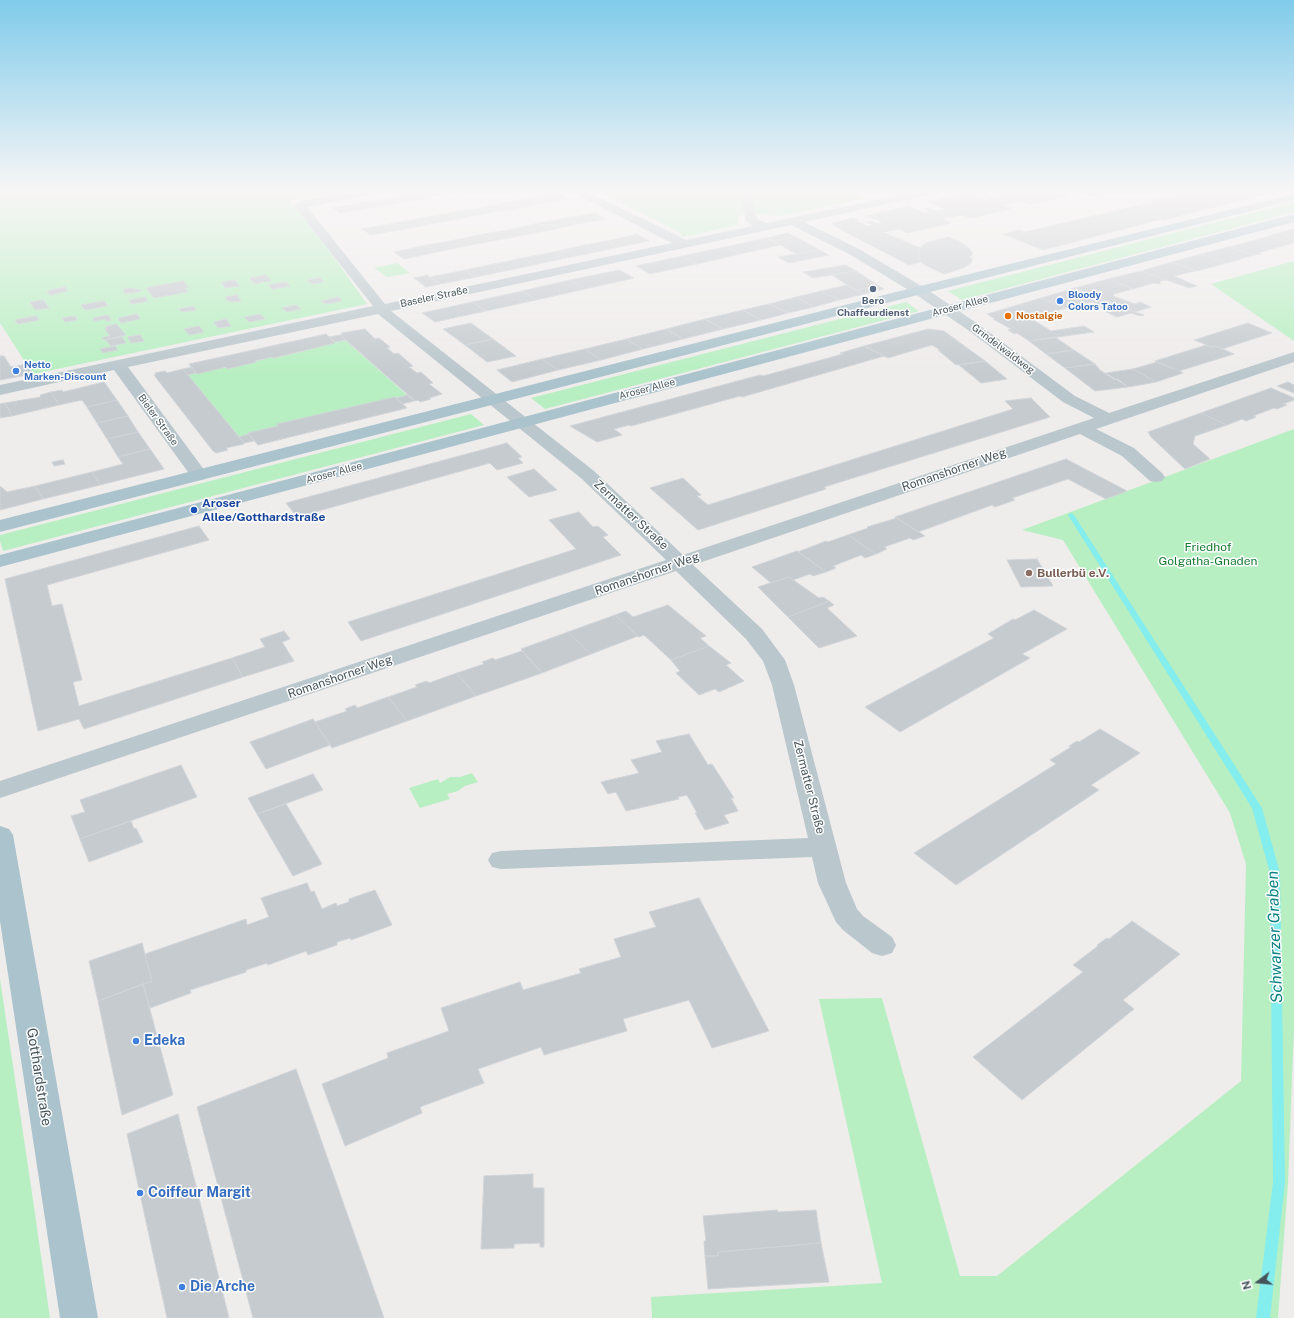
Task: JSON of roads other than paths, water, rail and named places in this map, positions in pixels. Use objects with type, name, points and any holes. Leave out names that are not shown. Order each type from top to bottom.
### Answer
[{"type":"main road","name":"Aroser Allee","points":[[0,526],[1077,252]]},
{"type":"main road","name":"Aroser Allee","points":[[0,561],[1168,252]]},
{"type":"main road","name":"Gotthardstraße","points":[[0,835],[78,1318]]},
{"type":"street","name":"Zermatter Straße","points":[[336,252],[386,314],[588,475],[754,634],[774,660],[783,684],[832,883],[846,915],[853,923],[882,945]]},
{"type":"street","name":"Baseler Straße","points":[[0,390],[649,252]]},
{"type":"street","name":"Grindelwaldweg","points":[[854,252],[920,291],[948,310],[1069,399],[1107,419]]},
{"type":"street","name":"Romanshorner Weg","points":[[0,790],[1107,419],[1294,358]]},
{"type":"street","name":"Bieler Straße","points":[[118,365],[199,475]]},
{"type":"street","points":[[1081,428],[1128,452],[1156,477]]},
{"type":"street","points":[[501,860],[824,847]]},
{"type":"waterway","name":"Schwarzer Graben","points":[[1071,515],[1257,808],[1275,873],[1279,1182],[1263,1318]]},
{"type":"place","name":"Bero Chaffeurdienst","points":[[873,289]]},
{"type":"place","name":"Bloody Colors Tatoo","points":[[1060,301]]},
{"type":"place","name":"Nostalgie","points":[[1008,316]]},
{"type":"place","name":"Netto Marken-Discount","points":[[16,371]]},
{"type":"place","name":"Aroser Allee/Gotthardstraße","points":[[194,510]]},
{"type":"place","name":"Bullerbü e.V.","points":[[1029,573]]},
{"type":"place","name":"Edeka","points":[[136,1041]]},
{"type":"place","name":"Coiffeur Margit","points":[[140,1193]]},
{"type":"place","name":"Die Arche","points":[[182,1287]]},
{"type":"park label","name":"Friedhof Golgatha-Gnaden","points":[[1208,554]]}]
